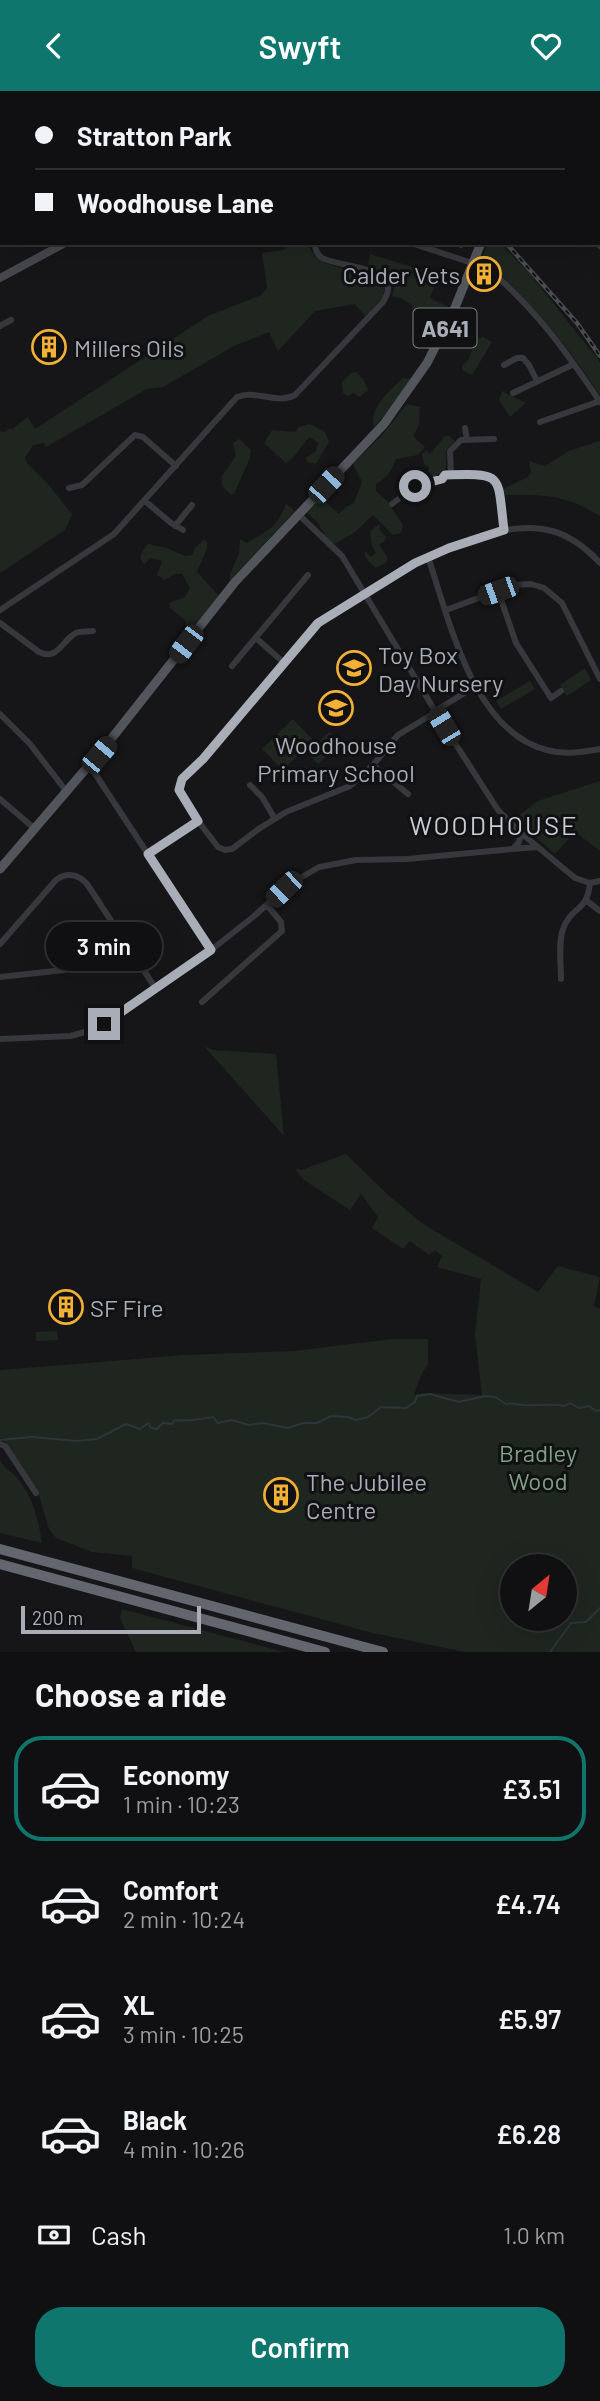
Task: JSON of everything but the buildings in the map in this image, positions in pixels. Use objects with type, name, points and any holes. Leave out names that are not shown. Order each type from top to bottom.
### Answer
[{"type":"highway","points":[[0,1549],[383,1652]]},
{"type":"highway","points":[[0,1564],[325,1652]]},
{"type":"main road","name":"A641","points":[[0,869],[90,766],[235,582],[384,424],[414,384],[449,321],[480,245]]},
{"type":"street","points":[[0,278],[61,245]]},
{"type":"street","points":[[0,610],[96,548],[123,526],[237,397],[253,394],[287,399],[297,393],[386,298],[388,287],[380,276],[365,268],[326,260],[318,254],[316,245]]},
{"type":"street","points":[[418,245],[473,261],[501,280],[528,307],[600,401],[540,422]]},
{"type":"street","points":[[0,326],[11,320]]},
{"type":"street","points":[[504,365],[523,358],[537,381]]},
{"type":"street","points":[[513,393],[574,364]]},
{"type":"street","points":[[465,428],[467,440]]},
{"type":"street","points":[[72,490],[82,485],[136,435],[143,437],[176,466]]},
{"type":"street","points":[[451,475],[450,451],[461,440],[494,439]]},
{"type":"street","points":[[392,504],[415,486],[451,475],[482,474],[496,481],[498,485],[504,530]]},
{"type":"street","points":[[145,501],[183,530]]},
{"type":"street","points":[[175,526],[192,505]]},
{"type":"street","points":[[299,515],[342,556],[435,711],[504,817],[575,878],[590,883],[600,881]]},
{"type":"street","points":[[476,686],[403,730],[357,781],[343,790],[275,819],[227,851],[216,845],[182,796],[180,782],[203,759],[315,625],[428,557],[504,530],[533,528],[558,533],[576,542],[600,563]]},
{"type":"street","points":[[428,557],[461,656],[476,686],[504,726],[528,743],[559,752],[577,753],[600,749]]},
{"type":"street","points":[[232,666],[308,575]]},
{"type":"street","points":[[446,610],[514,585],[531,584],[546,589],[556,596],[566,611],[600,680]]},
{"type":"street","points":[[498,591],[516,643],[551,698],[561,691]]},
{"type":"street","points":[[0,623],[42,654],[53,654],[77,633],[93,631]]},
{"type":"street","points":[[256,638],[283,662]]},
{"type":"street","points":[[0,714],[30,744],[67,792]]},
{"type":"street","points":[[373,765],[408,794]]},
{"type":"street","points":[[90,766],[211,950]]},
{"type":"street","points":[[250,786],[262,797],[275,819]]},
{"type":"street","points":[[0,799],[35,829]]},
{"type":"street","points":[[148,854],[198,821]]},
{"type":"street","points":[[513,849],[519,842],[521,833]]},
{"type":"street","points":[[0,1039],[71,1036],[86,1033],[104,1024],[211,950],[304,874],[334,863],[538,847]]},
{"type":"street","points":[[0,944],[54,882],[66,875],[75,875],[84,880],[156,989]]},
{"type":"street","points":[[561,979],[562,932],[571,916],[587,901],[590,883]]},
{"type":"street","points":[[587,901],[600,911]]},
{"type":"street","points":[[202,1002],[282,930],[281,922],[267,905]]},
{"type":"street","points":[[0,977],[64,970],[79,964],[121,935]]},
{"type":"street","points":[[0,1444],[5,1446],[36,1493]]},
{"type":"green space","points":[[290,245],[307,245],[314,255],[328,264],[369,274],[377,279],[385,285],[383,297],[365,316],[355,304],[315,311],[278,351],[269,332],[234,346],[163,387],[147,389],[46,447],[44,443],[33,445],[25,458],[27,463],[72,514],[65,530],[0,573],[0,431],[12,429],[28,417],[35,429],[208,316],[261,295],[267,288],[262,253],[283,250]]},
{"type":"green space","points":[[487,245],[502,245],[530,274],[600,362],[600,395],[546,322],[482,258]]},
{"type":"green space","points":[[370,254],[439,275],[430,298],[451,308],[433,348],[414,332],[412,305],[401,298],[392,297],[394,289],[387,275],[368,265]]},
{"type":"green space","points":[[482,336],[492,342],[472,375],[463,371],[462,366],[469,359],[476,338],[480,339]]},
{"type":"green space","points":[[356,372],[368,390],[360,397],[354,393],[348,396],[343,393],[342,382]]},
{"type":"green space","points":[[403,378],[411,379],[374,427],[377,406]]},
{"type":"green space","points":[[502,391],[526,403],[510,417],[499,400]]},
{"type":"green space","points":[[407,404],[420,407],[419,425],[413,436],[425,447],[418,455],[396,459],[388,474],[376,484],[376,491],[387,501],[403,525],[401,533],[393,535],[373,515],[354,533],[334,544],[328,541],[318,523],[306,512],[321,498],[339,514],[354,503],[362,482],[353,464]]},
{"type":"green space","points":[[310,424],[325,432],[329,442],[316,464],[307,462],[306,458],[316,451],[318,443],[310,437],[286,463],[264,443],[272,430],[295,432],[299,427]]},
{"type":"green space","points":[[445,436],[455,441],[446,451],[446,468],[428,480],[429,467],[424,464],[422,454],[427,451],[430,454]]},
{"type":"green space","points":[[239,439],[251,450],[250,458],[234,494],[230,494],[222,486],[222,476],[236,456],[233,443]]},
{"type":"green space","points":[[600,441],[600,516],[576,503],[554,497],[505,495],[503,489],[528,477],[531,472],[529,461],[545,466],[569,451]]},
{"type":"green space","points":[[286,504],[295,511],[230,580],[239,553],[240,539],[247,543],[266,532],[279,519]]},
{"type":"green space","points":[[379,524],[386,537],[384,542],[379,544],[387,562],[376,568],[367,559],[365,551],[371,557],[376,553],[370,531]]},
{"type":"green space","points":[[204,540],[207,542],[207,548],[197,572],[219,596],[185,638],[182,635],[187,628],[185,620],[170,608],[169,603],[185,597],[190,588],[182,574],[175,574],[165,580],[157,575],[162,561],[150,558],[144,565],[140,558],[148,544],[185,556],[192,555]]},
{"type":"green space","points":[[585,668],[591,680],[567,696],[560,685]]},
{"type":"green space","points":[[530,681],[535,689],[501,709],[496,701]]},
{"type":"green space","points":[[293,719],[313,740],[283,770],[262,749]]},
{"type":"green space","points":[[329,732],[340,743],[318,764],[307,752]]},
{"type":"green space","points":[[600,781],[600,851],[575,832],[555,854],[515,818],[538,801]]},
{"type":"green space","points":[[204,1046],[213,1050],[276,1054],[284,1136]]},
{"type":"green space","name":"Bradley Wood","points":[[346,1154],[423,1224],[538,1292],[558,1266],[600,1277],[594,1306],[600,1309],[600,1652],[465,1652],[373,1633],[132,1568],[132,1556],[92,1552],[56,1538],[49,1529],[37,1489],[5,1441],[0,1438],[0,1370],[185,1355],[294,1351],[392,1339],[428,1339],[428,1364],[414,1395],[482,1395],[475,1335],[481,1279],[437,1267],[442,1256],[435,1250],[429,1255],[410,1241],[403,1249],[372,1228],[378,1217],[361,1194],[350,1210],[304,1180],[296,1171],[297,1168],[302,1170]]},
{"type":"green space","points":[[57,1331],[58,1340],[36,1341],[36,1332]]},
{"type":"green space","points":[[0,1460],[28,1494],[42,1543],[0,1533]]},
{"type":"green space","points":[[122,1609],[284,1652],[136,1652],[120,1618]]},
{"type":"waterway","points":[[0,1440],[32,1437],[77,1441],[97,1439],[126,1424],[140,1429],[148,1423],[151,1428],[157,1429],[163,1423],[172,1424],[175,1420],[213,1417],[218,1423],[232,1420],[249,1425],[262,1423],[288,1428],[303,1423],[317,1423],[331,1416],[356,1420],[368,1417],[381,1407],[406,1408],[415,1402],[417,1396],[430,1394],[459,1402],[485,1396],[495,1397],[506,1404],[565,1406],[570,1403],[579,1408],[589,1406],[596,1411],[600,1410]]},
{"type":"waterway","points":[[550,1652],[571,1623],[586,1622],[600,1608]]},
{"type":"railway","points":[[508,245],[577,323],[600,356]]},
{"type":"place","name":"Calder Vets","points":[[484,274]]},
{"type":"place","name":"Millers Oils","points":[[49,347]]},
{"type":"place","name":"Toy Box Day Nursery","points":[[354,668]]},
{"type":"place","name":"Woodhouse Primary School","points":[[336,708]]},
{"type":"place","name":"SF Fire","points":[[66,1307]]},
{"type":"place","name":"The Jubilee Centre","points":[[281,1495]]},
{"type":"district","name":"WOODHOUSE","points":[[494,824]]},
{"type":"route","points":[[104,1024],[211,950],[148,854],[198,821],[179,790],[180,782],[203,759],[315,625],[415,563],[449,548],[504,530],[498,485],[489,476],[445,475],[442,479],[415,486]]}]
